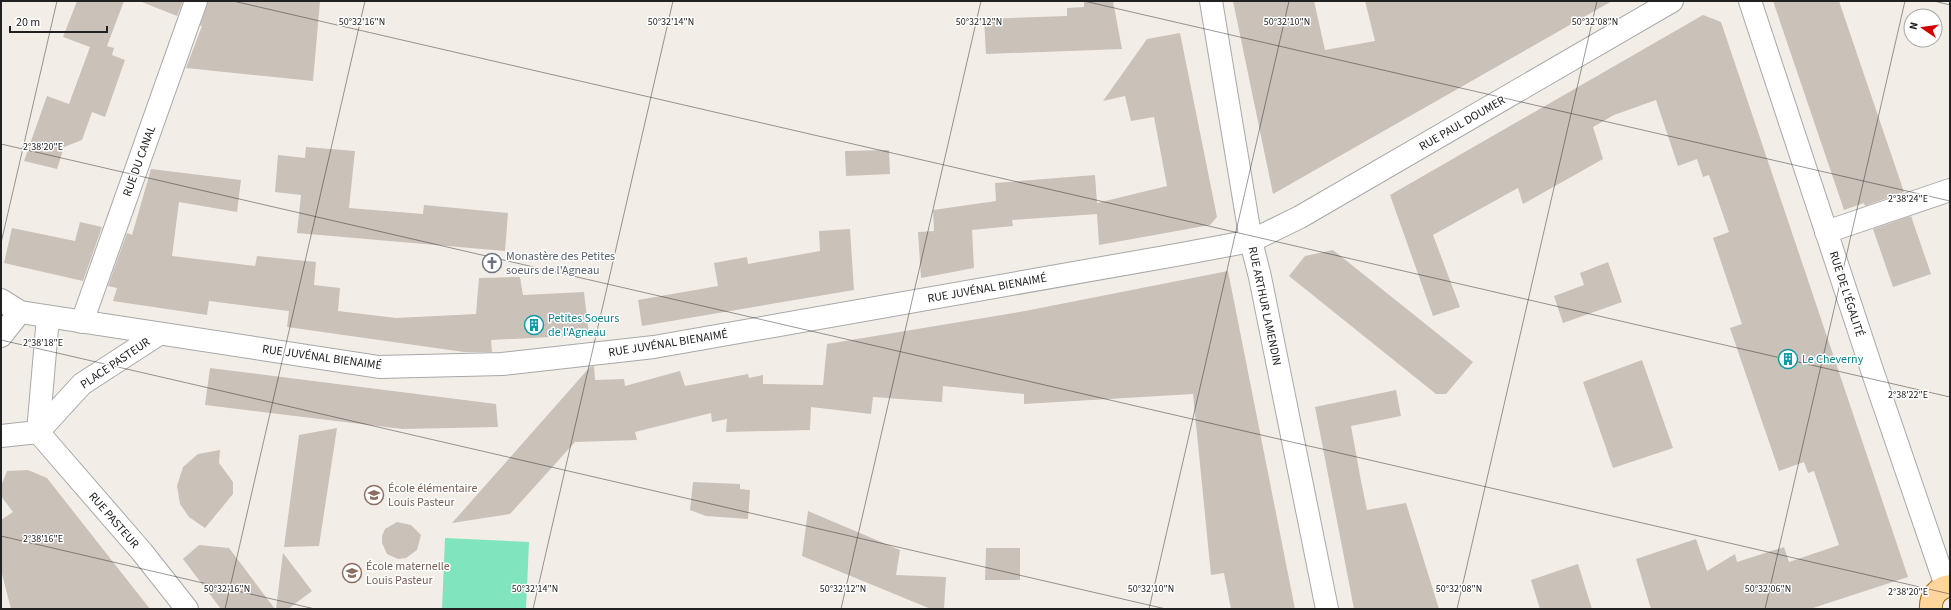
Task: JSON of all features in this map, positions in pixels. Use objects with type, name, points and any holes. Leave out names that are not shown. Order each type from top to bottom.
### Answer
[{"type":"main road","points":[[1931,609],[1932,600],[1935,594],[1948,586]]},
{"type":"street","name":"RUE DU CANAL","points":[[82,322],[196,1]]},
{"type":"street","name":"RUE ARTHUR LAMENDIN","points":[[1211,1],[1251,241],[1260,277],[1327,609]]},
{"type":"street","name":"RUE PAUL DOUMER","points":[[1251,241],[1300,217],[1672,1]]},
{"type":"street","name":"RUE DE L'ÉGALITÉ","points":[[1750,1],[1826,232],[1948,586]]},
{"type":"street","points":[[1826,232],[1950,190]]},
{"type":"street","name":"RUE JUVÉNAL BIENAIMÉ","points":[[82,322],[379,367],[502,364],[654,347],[1251,241]]},
{"type":"street","points":[[1,300],[20,312],[82,322]]},
{"type":"street","points":[[1,336],[20,312]]},
{"type":"street","points":[[1,436],[38,432],[48,316]]},
{"type":"street","name":"PLACE PASTEUR","points":[[38,432],[82,384],[159,334]]},
{"type":"street","name":"RUE PASTEUR","points":[[38,432],[142,552],[187,609]]},
{"type":"green space","points":[[445,538],[529,542],[526,609],[442,609]]},
{"type":"building","points":[[77,1],[124,1],[107,46],[114,48],[112,55],[125,60],[105,117],[92,112],[82,140],[64,147],[57,169],[24,161],[47,96],[69,104],[90,47],[63,37]]},
{"type":"building","points":[[142,1],[183,1],[177,16]]},
{"type":"building","points":[[208,1],[320,1],[313,81],[186,68],[202,26],[200,26]]},
{"type":"building","points":[[1084,1],[1113,1],[1122,49],[986,54],[984,19],[1067,16],[1067,8],[1084,7]]},
{"type":"building","points":[[1233,1],[1314,1],[1325,50],[1375,41],[1365,1],[1612,1],[1273,194]]},
{"type":"building","points":[[1773,1],[1839,1],[1904,192],[1865,206],[1864,203],[1844,210]]},
{"type":"building","points":[[1703,15],[1721,22],[1908,577],[1810,609],[1651,609],[1636,559],[1696,539],[1707,571],[1735,554],[1737,562],[1784,547],[1789,562],[1839,545],[1814,471],[1808,473],[1804,462],[1779,471],[1730,328],[1742,324],[1713,238],[1729,232],[1709,175],[1703,177],[1697,159],[1678,166],[1656,100],[1614,115],[1593,127],[1603,159],[1523,204],[1518,188],[1433,235],[1460,307],[1433,316],[1390,195]]},
{"type":"building","points":[[1180,33],[1217,217],[1210,225],[1099,245],[1097,214],[1012,220],[1013,226],[972,230],[974,268],[921,278],[918,232],[934,231],[933,210],[996,201],[995,183],[1095,175],[1097,203],[1167,186],[1154,117],[1131,121],[1125,96],[1103,101],[1147,39]]},
{"type":"building","points":[[306,147],[355,151],[349,208],[423,214],[424,205],[508,213],[505,251],[297,233],[301,195],[275,192],[278,155],[305,158]]},
{"type":"building","points":[[889,150],[890,174],[846,176],[845,151]]},
{"type":"building","points":[[151,169],[241,180],[237,212],[179,202],[172,256],[255,266],[257,256],[316,262],[314,285],[340,288],[338,311],[396,318],[476,314],[479,278],[520,277],[523,295],[584,292],[589,335],[491,340],[492,352],[464,352],[287,327],[289,311],[209,301],[207,315],[113,301],[117,288],[108,286],[127,233],[132,235]]},
{"type":"building","points":[[1911,216],[1931,274],[1893,287],[1873,229]]},
{"type":"building","points":[[80,222],[102,227],[83,281],[4,263],[12,228],[75,241]]},
{"type":"building","points":[[850,229],[854,290],[642,326],[638,300],[718,286],[714,263],[747,257],[748,264],[820,251],[819,231]]},
{"type":"building","points":[[1333,250],[1473,362],[1446,394],[1436,394],[1289,276],[1305,256]]},
{"type":"building","points":[[1608,262],[1622,302],[1563,323],[1554,296],[1584,285],[1580,273]]},
{"type":"building","points":[[1228,271],[1295,609],[1231,609],[1224,573],[1211,575],[1193,394],[1024,404],[1024,394],[943,386],[942,402],[873,397],[871,414],[811,407],[810,430],[726,432],[727,419],[712,422],[711,413],[635,432],[637,440],[575,442],[510,514],[452,523],[590,367],[594,366],[595,380],[624,379],[625,386],[680,371],[685,386],[748,374],[749,378],[763,375],[763,384],[823,385],[827,344],[1025,311]]},
{"type":"building","points":[[1642,360],[1673,448],[1613,468],[1583,382]]},
{"type":"building","points":[[210,368],[496,404],[498,427],[402,429],[205,405]]},
{"type":"building","points":[[1396,390],[1401,416],[1351,426],[1361,481],[1367,510],[1406,503],[1439,609],[1354,609],[1315,407]]},
{"type":"building","points":[[337,428],[319,546],[284,547],[299,435]]},
{"type":"building","points":[[220,450],[219,463],[233,482],[233,494],[205,528],[189,517],[180,504],[177,486],[183,467],[198,454]]},
{"type":"building","points":[[28,470],[47,478],[150,609],[11,609],[1,570],[1,520],[13,512],[1,496],[1,486],[7,471]]},
{"type":"building","points":[[693,482],[740,484],[740,489],[750,490],[748,519],[706,516],[690,510]]},
{"type":"building","points":[[808,511],[900,550],[896,575],[946,577],[944,609],[931,609],[802,556]]},
{"type":"building","points":[[397,522],[411,525],[421,535],[417,550],[406,558],[398,559],[387,554],[382,543],[382,536],[385,529]]},
{"type":"building","points":[[199,545],[229,548],[275,609],[221,609],[183,559]]},
{"type":"building","points":[[986,548],[1020,548],[1020,580],[985,580]]},
{"type":"building","points":[[283,553],[312,591],[288,609],[276,609]]},
{"type":"building","points":[[1578,564],[1592,609],[1540,609],[1531,580]]},
{"type":"place","name":"Monastère des Petites soeurs de l'Agneau","points":[[492,263]]},
{"type":"place","name":"Petites Soeurs de l'Agneau","points":[[534,325]]},
{"type":"place","name":"Le Cheverny","points":[[1788,359]]},
{"type":"place","name":"École élémentaire Louis Pasteur","points":[[374,495]]},
{"type":"place","name":"École maternelle Louis Pasteur","points":[[352,573]]}]
